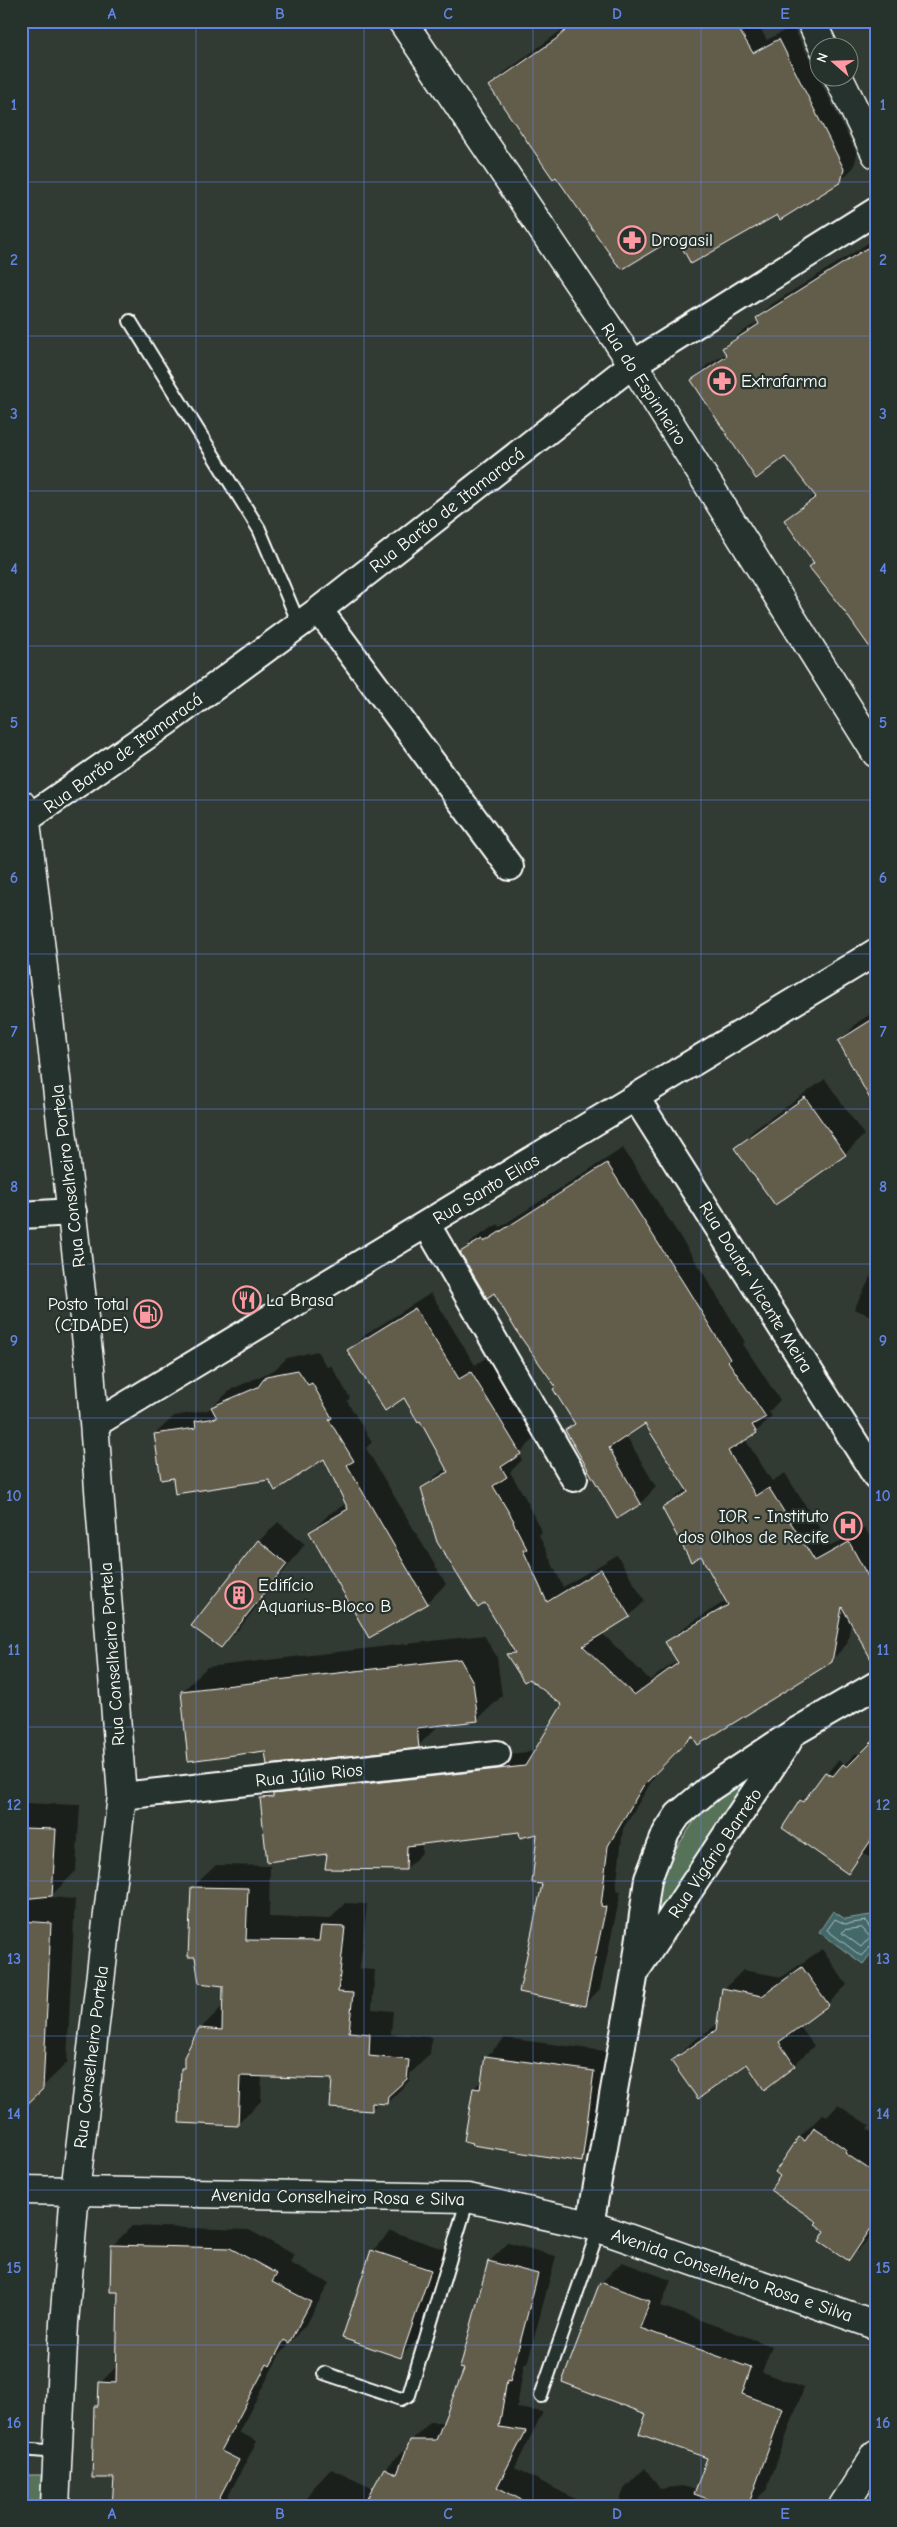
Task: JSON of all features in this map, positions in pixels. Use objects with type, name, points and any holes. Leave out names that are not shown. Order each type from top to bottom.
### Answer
[{"type":"main road","name":"Rua do Espinheiro","points":[[402,21],[633,364],[876,753]]},
{"type":"main road","points":[[811,21],[819,38]]},
{"type":"main road","points":[[844,88],[876,154]]},
{"type":"main road","name":"Rua Conselheiro Portela","points":[[23,816],[73,1212],[95,1424],[122,1796],[75,2192],[55,2506]]},
{"type":"main road","name":"Avenida Conselheiro Rosa e Silva","points":[[21,2190],[468,2198],[594,2226],[876,2325]]},
{"type":"main road","points":[[843,2506],[876,2454]]},
{"type":"street","name":"Rua Barão de Itamaracá","points":[[23,816],[309,617],[633,364],[876,210]]},
{"type":"street","points":[[309,617],[510,867]]},
{"type":"street","name":"Rua Santo Elias","points":[[95,1424],[876,952]]},
{"type":"street","name":"Rua Doutor Vicente Meira","points":[[636,1098],[876,1476]]},
{"type":"street","points":[[21,1215],[73,1212]]},
{"type":"street","points":[[427,1225],[574,1478]]},
{"type":"street","name":"Rua Vigário Barreto","points":[[594,2226],[648,1879],[666,1833],[678,1815],[710,1788],[793,1733],[876,1685]]},
{"type":"street","name":"Rua Vigário Barreto","points":[[635,1972],[793,1733]]},
{"type":"street","name":"Rua Júlio Rios","points":[[122,1796],[497,1754]]},
{"type":"lane","points":[[130,321],[259,529],[309,617]]},
{"type":"lane","points":[[324,2373],[400,2399],[409,2396],[468,2198]]},
{"type":"lane","points":[[541,2396],[594,2226]]},
{"type":"lane","points":[[21,2449],[57,2452]]},
{"type":"green space","points":[[784,1743],[644,1963],[656,1879],[709,1799]]},
{"type":"green space","points":[[21,2475],[41,2475],[40,2506],[21,2506]]},
{"type":"water","points":[[833,1911],[845,1919],[871,1915],[876,1947],[863,1964],[819,1932]]},
{"type":"building","points":[[576,21],[734,21],[753,53],[779,39],[844,169],[841,182],[780,220],[777,215],[691,264],[676,237],[623,269],[616,263],[556,177],[553,179],[489,86],[556,39]]},
{"type":"building","points":[[867,248],[876,262],[876,656],[809,567],[814,563],[784,520],[816,497],[785,457],[756,479],[691,380],[727,356],[722,348],[759,324],[756,318]]},
{"type":"building","points":[[876,1017],[876,1110],[838,1041]]},
{"type":"building","points":[[805,1097],[846,1155],[775,1205],[734,1148]]},
{"type":"building","points":[[607,1163],[730,1359],[728,1361],[766,1417],[752,1425],[757,1433],[728,1451],[756,1496],[769,1488],[815,1561],[849,1542],[876,1591],[876,1668],[842,1607],[832,1662],[698,1745],[692,1736],[643,1786],[608,1846],[601,1906],[606,1907],[585,2006],[519,1992],[542,1884],[532,1883],[537,1834],[520,1838],[519,1832],[407,1846],[406,1870],[325,1869],[327,1854],[267,1862],[260,1798],[273,1797],[273,1794],[525,1766],[562,1705],[529,1679],[524,1682],[506,1654],[515,1653],[485,1603],[478,1608],[437,1542],[421,1488],[448,1472],[420,1421],[418,1422],[404,1398],[385,1411],[347,1350],[415,1308],[459,1379],[471,1372],[521,1454],[501,1467],[507,1477],[493,1486],[514,1521],[527,1549],[523,1550],[547,1602],[601,1569],[630,1617],[583,1646],[634,1695],[678,1663],[665,1642],[728,1605],[701,1556],[691,1562],[662,1508],[688,1492],[645,1424],[609,1448],[641,1504],[617,1519],[565,1430],[575,1424],[553,1389],[556,1387],[517,1332],[494,1293],[487,1298],[460,1252],[482,1239],[484,1242]]},
{"type":"building","points":[[298,1370],[308,1385],[312,1383],[332,1418],[329,1420],[354,1461],[347,1465],[428,1604],[369,1638],[309,1532],[348,1509],[324,1459],[275,1491],[269,1480],[175,1494],[173,1478],[161,1480],[154,1434],[196,1428],[195,1421],[217,1418],[211,1407],[258,1387],[266,1376]]},
{"type":"building","name":"Edifício Aquarius-Bloco B","points":[[258,1540],[287,1564],[221,1648],[191,1626]]},
{"type":"building","points":[[460,1659],[473,1682],[478,1721],[417,1728],[419,1748],[267,1765],[265,1751],[188,1761],[181,1691]]},
{"type":"building","points":[[876,1738],[876,1833],[848,1874],[782,1828],[800,1800],[803,1802],[825,1772],[833,1776],[843,1764],[847,1767]]},
{"type":"building","points":[[21,1828],[56,1829],[52,1896],[21,1899]]},
{"type":"building","points":[[191,1887],[248,1888],[246,1940],[319,1941],[321,1926],[345,1927],[338,1992],[353,1993],[349,2032],[370,2034],[369,2056],[409,2060],[407,2079],[388,2096],[387,2104],[372,2103],[372,2111],[330,2108],[332,2079],[240,2076],[238,2126],[179,2123],[181,2068],[184,2068],[184,2057],[199,2028],[222,2030],[223,1986],[199,1983],[195,1957],[188,1957]]},
{"type":"building","points":[[21,1921],[51,1923],[43,2089],[21,2110]]},
{"type":"building","points":[[802,1967],[829,2005],[779,2042],[795,2066],[764,2090],[747,2064],[698,2099],[671,2061],[716,2030],[722,1988],[762,1996]]},
{"type":"building","points":[[485,2056],[594,2071],[582,2162],[472,2145],[473,2143],[464,2141],[473,2088],[480,2089]]},
{"type":"building","points":[[814,2128],[847,2150],[845,2153],[876,2174],[876,2221],[849,2261],[819,2241],[825,2231],[815,2224],[817,2222],[770,2190],[780,2176],[775,2172],[799,2137],[805,2141]]},
{"type":"building","points":[[111,2245],[230,2248],[277,2274],[272,2282],[311,2302],[289,2343],[284,2340],[270,2366],[267,2364],[221,2451],[239,2460],[215,2506],[112,2506],[114,2478],[92,2478],[94,2406],[98,2406],[99,2382],[116,2383],[118,2292],[110,2292]]},
{"type":"building","points":[[371,2250],[431,2270],[401,2358],[342,2338]]},
{"type":"building","points":[[488,2261],[538,2274],[510,2381],[507,2380],[499,2427],[526,2431],[497,2487],[533,2506],[363,2506],[384,2468],[397,2474],[410,2440],[436,2440],[464,2369],[460,2368]]},
{"type":"building","points":[[600,2282],[650,2301],[640,2328],[751,2368],[742,2394],[783,2409],[748,2506],[728,2506],[694,2494],[707,2458],[639,2434],[646,2414],[562,2382]]},
{"type":"place","name":"Drogasil","points":[[632,240]]},
{"type":"place","name":"Extrafarma","points":[[722,381]]},
{"type":"place","name":"La Brasa","points":[[247,1300]]},
{"type":"place","name":"Posto Total (CIDADE)","points":[[148,1314]]},
{"type":"place","name":"IOR - Instituto dos Olhos de Recife","points":[[848,1526]]},
{"type":"place","name":"Edifício Aquarius-Bloco B","points":[[239,1595]]}]
